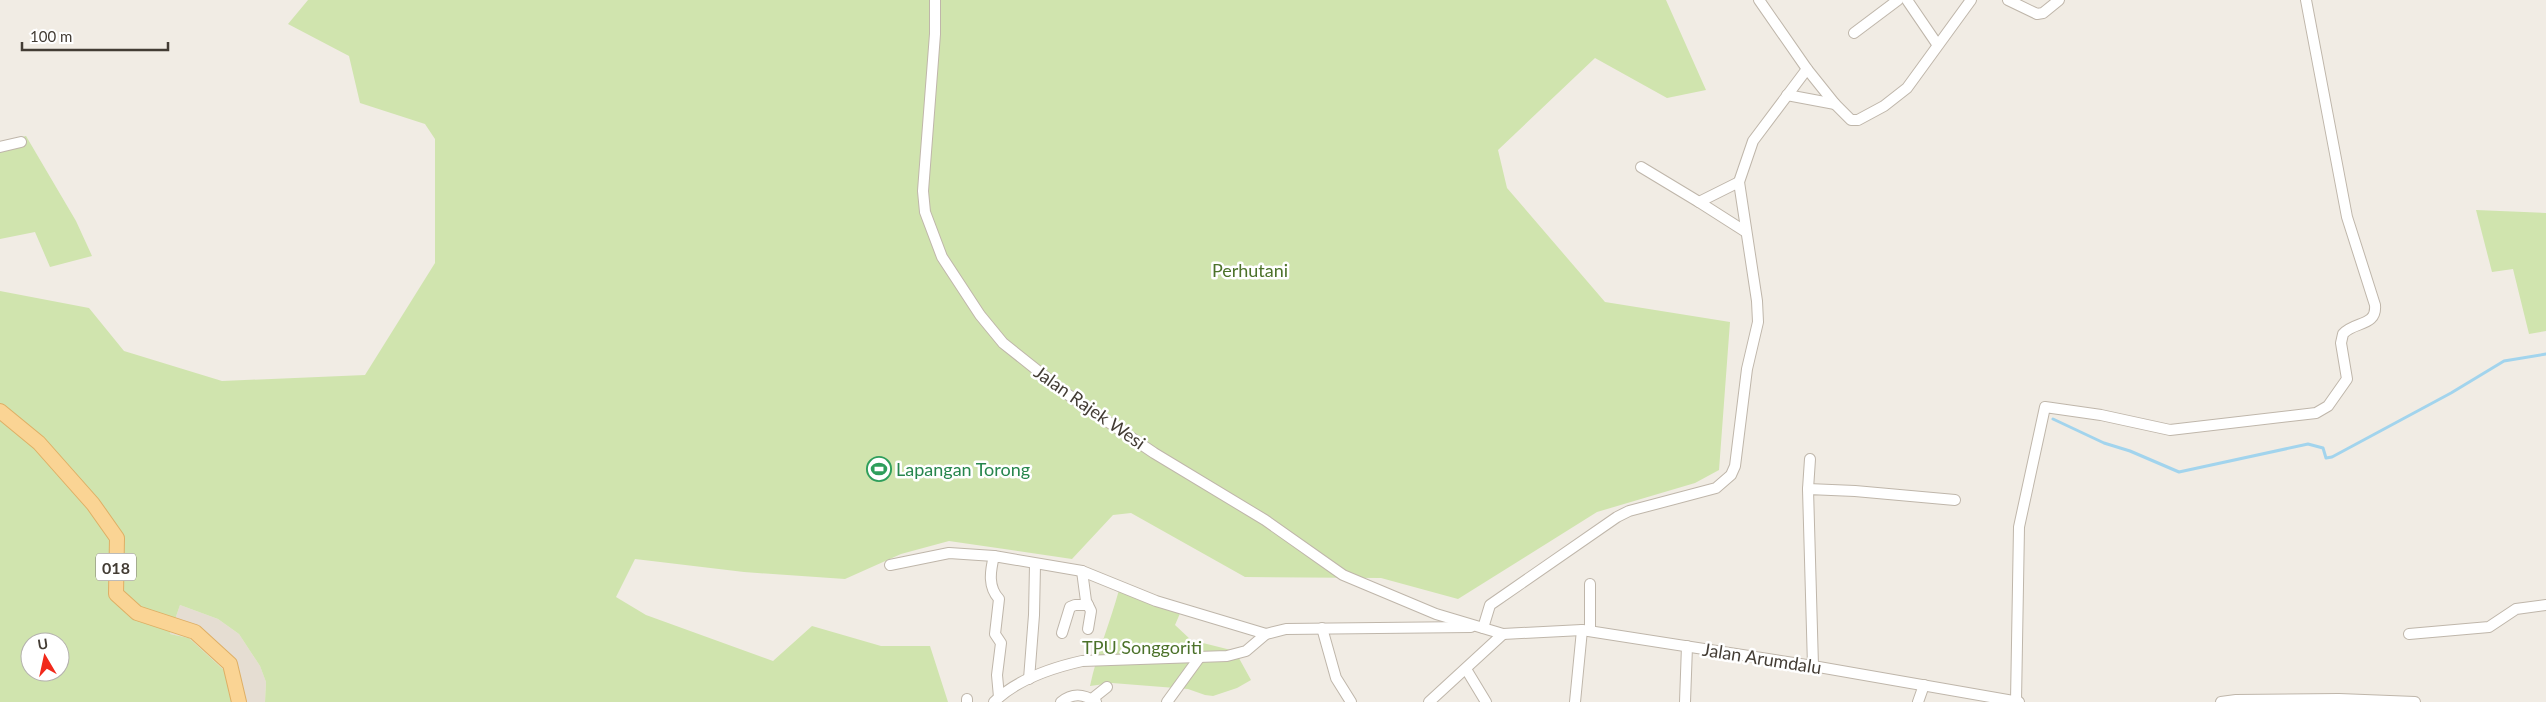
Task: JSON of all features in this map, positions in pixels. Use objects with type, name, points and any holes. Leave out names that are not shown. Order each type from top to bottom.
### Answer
[{"type":"main road","name":"018","points":[[0,411],[39,443],[93,504],[117,538],[116,594],[137,613],[195,632],[230,664],[238,702]]},
{"type":"street","name":"Jalan Rajek Wesi","points":[[935,0],[935,34],[923,191],[925,212],[942,257],[980,315],[1003,343],[1067,394],[1154,453],[1265,520],[1343,575],[1406,602],[1503,634]]},
{"type":"street","points":[[1759,0],[1807,69],[1835,104],[1851,120],[1858,120],[1870,115],[1907,88],[1937,44],[1971,0]]},
{"type":"street","points":[[1854,33],[1898,0]]},
{"type":"street","points":[[1907,0],[1937,44]]},
{"type":"street","points":[[2008,0],[2037,14],[2043,14],[2059,0]]},
{"type":"street","points":[[2018,702],[2019,526],[2045,407],[2101,415],[2170,430],[2316,413],[2328,406],[2347,379],[2341,343],[2342,334],[2371,320],[2374,315],[2375,304],[2347,217],[2306,0]]},
{"type":"street","points":[[997,699],[1016,683],[1063,665],[1082,661],[1227,656],[1246,651],[1266,634],[1286,629],[1480,627],[1490,605],[1628,510],[1716,488],[1731,475],[1735,466],[1747,369],[1758,322],[1758,301],[1738,182],[1753,141],[1807,69]]},
{"type":"street","points":[[1788,95],[1835,104]]},
{"type":"street","points":[[0,147],[21,142]]},
{"type":"street","points":[[1641,167],[1746,232]]},
{"type":"street","points":[[1699,202],[1738,182]]},
{"type":"street","points":[[1810,459],[1808,489],[1813,666]]},
{"type":"street","points":[[1808,489],[1855,491],[1955,500]]},
{"type":"street","points":[[890,565],[948,553],[994,556],[1035,565],[1082,572],[1156,601],[1266,634]]},
{"type":"street","points":[[994,556],[991,583],[992,591],[999,602],[995,634],[1002,644],[997,675],[997,699]]},
{"type":"street","points":[[1029,679],[1034,615],[1035,565]]},
{"type":"street","points":[[1082,572],[1091,611],[1088,628]]},
{"type":"street","points":[[1575,702],[1586,630],[1590,584]]},
{"type":"street","points":[[1062,632],[1070,607],[1088,604]]},
{"type":"street","points":[[2409,634],[2489,627],[2516,609],[2546,605]]},
{"type":"street","points":[[1322,628],[1336,678],[1351,702]]},
{"type":"street","name":"Jalan Arumdalu","points":[[1503,634],[1586,630],[1813,666],[2018,702]]},
{"type":"street","points":[[1429,702],[1503,634]]},
{"type":"street","points":[[1685,702],[1688,646]]},
{"type":"street","points":[[1167,702],[1199,658]]},
{"type":"street","points":[[1466,669],[1486,702]]},
{"type":"street","points":[[1918,702],[1924,685]]},
{"type":"street","points":[[1061,702],[1074,695],[1094,701],[1107,687]]},
{"type":"street","points":[[2221,702],[2236,700],[2339,699],[2415,702]]},
{"type":"shaded area","points":[[180,605],[218,619],[239,634],[260,666],[266,682],[265,702],[232,702],[225,671],[189,638],[170,634]]},
{"type":"green space","name":"Perhutani","points":[[308,0],[1666,0],[1706,90],[1667,98],[1595,58],[1498,150],[1507,188],[1605,302],[1730,322],[1719,470],[1695,483],[1597,512],[1458,599],[1381,578],[1245,577],[1131,513],[1113,515],[1072,559],[949,541],[901,554],[845,579],[744,572],[635,559],[616,597],[646,615],[773,661],[812,626],[881,646],[930,646],[948,702],[265,702],[266,682],[260,666],[239,634],[218,619],[180,605],[170,634],[189,638],[225,671],[232,702],[0,702],[0,291],[89,308],[124,351],[222,381],[365,375],[435,263],[435,139],[425,124],[360,103],[349,56],[288,24]]},
{"type":"green space","points":[[26,136],[76,221],[92,256],[50,267],[35,232],[0,239],[0,142]]},
{"type":"green space","points":[[2476,210],[2546,213],[2546,331],[2529,334],[2513,269],[2492,272]]},
{"type":"green space","name":"TPU Songgoriti","points":[[1119,590],[1181,611],[1175,625],[1191,640],[1235,651],[1251,680],[1237,688],[1213,696],[1188,689],[1112,683],[1090,686]]},
{"type":"waterway","points":[[2053,419],[2104,443],[2130,451],[2179,472],[2308,444],[2323,448],[2326,458],[2332,457],[2451,393],[2504,361],[2546,354]]},
{"type":"place","name":"Lapangan Torong","points":[[879,469]]}]
